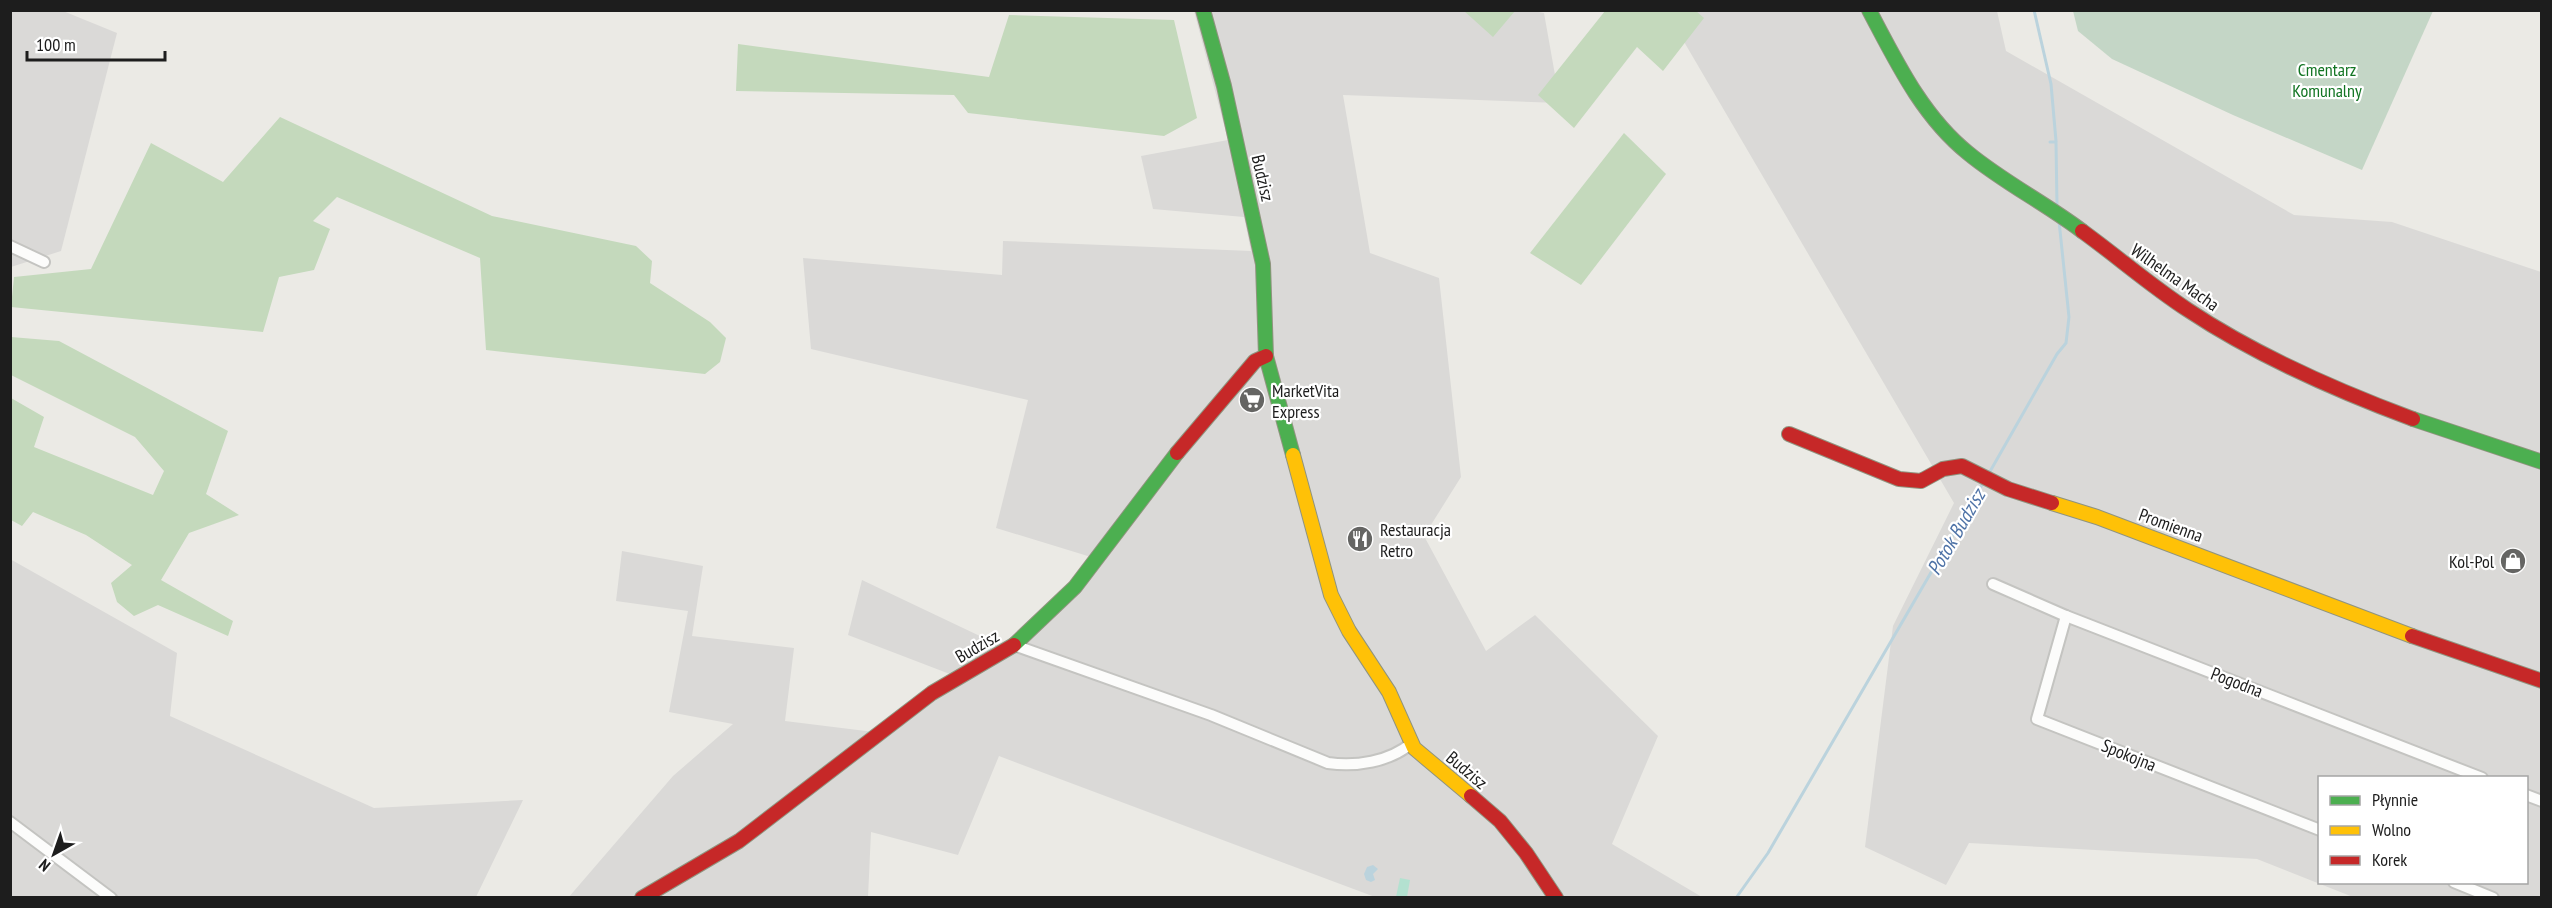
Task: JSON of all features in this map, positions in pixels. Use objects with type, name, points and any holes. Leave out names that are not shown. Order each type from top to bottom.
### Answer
[{"type":"street","name":"Budzisz","points":[[1203,10],[1223,81],[1261,254],[1265,284],[1266,356],[1331,595],[1348,631],[1389,692],[1412,744],[1424,758],[1505,827],[1556,897]]},
{"type":"street","name":"Wilhelma Macha","points":[[1869,10],[1913,91],[1948,135],[1972,157],[2058,214],[2168,297],[2269,356],[2337,389],[2541,462]]},
{"type":"street","points":[[10,246],[44,262]]},
{"type":"street","name":"Budzisz","points":[[642,897],[739,841],[932,693],[1014,645],[1075,587],[1186,442],[1255,361],[1266,356]]},
{"type":"street","name":"Promienna","points":[[1789,434],[1899,479],[1922,481],[1943,470],[1962,465],[2025,496],[2108,521],[2451,650],[2541,681]]},
{"type":"street","name":"Pogodna","points":[[1993,584],[2066,616],[2479,776]]},
{"type":"street","name":"Spokojna","points":[[2066,616],[2037,719],[2318,831]]},
{"type":"street","points":[[1014,645],[1211,715],[1328,763],[1345,765],[1391,757],[1412,744]]},
{"type":"street","points":[[10,822],[111,897]]},
{"type":"street","points":[[2459,884],[2493,897]]},
{"type":"shaded area","points":[[1527,10],[1544,13],[1560,103],[1343,95],[1370,253],[1439,278],[1461,477],[1424,536],[1486,651],[1535,615],[1658,736],[1612,844],[1702,897],[1375,897],[999,756],[958,855],[871,832],[868,897],[568,898],[673,776],[733,724],[669,712],[688,611],[616,601],[622,551],[703,566],[692,636],[794,648],[785,721],[874,732],[955,676],[848,635],[862,580],[1003,647],[1051,608],[1091,557],[996,528],[1028,400],[811,349],[803,258],[1002,275],[1003,241],[1251,251],[1244,217],[1153,209],[1141,156],[1228,140],[1194,11]]},
{"type":"shaded area","points":[[11,11],[63,11],[117,33],[61,251],[11,267]]},
{"type":"shaded area","points":[[1666,11],[1997,11],[2006,51],[2294,215],[2392,222],[2541,272],[2541,897],[2353,897],[2320,884],[2528,884],[2528,776],[2318,776],[2318,883],[2257,859],[1969,843],[1946,885],[1865,847],[1893,626],[1954,503]]},
{"type":"shaded area","points":[[10,559],[177,653],[170,716],[374,808],[523,800],[476,897],[11,897]]},
{"type":"green space","name":"Cmentarz Komunalny","points":[[2073,10],[2433,11],[2362,170],[2233,115],[2112,59],[2078,31]]},
{"type":"green space","points":[[1464,11],[1515,11],[1493,37]]},
{"type":"green space","points":[[1605,11],[1696,11],[1704,18],[1663,71],[1637,47],[1574,128],[1538,95]]},
{"type":"green space","points":[[1009,15],[1174,20],[1197,118],[1164,136],[968,113],[954,95],[736,91],[738,44],[989,77]]},
{"type":"green space","points":[[280,117],[492,216],[636,246],[652,261],[650,283],[710,322],[726,338],[720,362],[705,374],[486,350],[480,258],[337,197],[313,221],[330,229],[314,270],[279,277],[263,332],[11,307],[14,277],[91,269],[151,143],[223,182]]},
{"type":"green space","points":[[1624,133],[1666,174],[1581,285],[1530,253]]},
{"type":"green space","points":[[11,337],[59,341],[228,431],[206,494],[239,515],[189,533],[161,580],[233,621],[228,636],[158,605],[134,616],[117,602],[111,583],[132,565],[86,535],[33,512],[22,526],[11,520],[11,398],[44,417],[34,447],[153,495],[164,471],[135,437],[11,375]]},
{"type":"green space","points":[[1400,878],[1410,880],[1407,897],[1396,897]]},
{"type":"water","points":[[1373,865],[1378,869],[1373,874],[1375,880],[1371,882],[1366,880],[1364,874],[1367,867]]},
{"type":"waterway","points":[[2034,10],[2051,84],[2056,141]]},
{"type":"waterway","name":"Potok Budzisz","points":[[2050,142],[2056,142],[2057,206]]},
{"type":"waterway","name":"Potok Budzisz","points":[[1988,475],[2057,354],[2066,343],[2069,317],[2059,221]]},
{"type":"waterway","name":"Potok Budzisz","points":[[1736,898],[1768,853],[1983,483]]},
{"type":"traffic: fast","points":[[1203,10],[1224,86],[1263,264],[1266,356],[1293,455]]},
{"type":"traffic: fast","points":[[1869,10],[1911,87],[1952,138],[1995,173],[2082,231]]},
{"type":"traffic: fast","points":[[2413,419],[2542,462]]},
{"type":"traffic: fast","points":[[1014,645],[1075,587],[1177,453]]},
{"type":"traffic: slow","points":[[1293,455],[1331,595],[1349,631],[1389,692],[1414,748],[1471,796]]},
{"type":"traffic: slow","points":[[2052,503],[2097,517],[2412,636]]},
{"type":"traffic: jam","points":[[2082,231],[2174,301],[2214,327],[2297,371],[2413,419]]},
{"type":"traffic: jam","points":[[1177,453],[1255,361],[1266,356]]},
{"type":"traffic: jam","points":[[1789,434],[1899,479],[1921,481],[1943,469],[1962,466],[2008,489],[2052,503]]},
{"type":"traffic: jam","points":[[2412,636],[2542,681]]},
{"type":"traffic: jam","points":[[642,898],[739,841],[932,693],[1014,645]]},
{"type":"traffic: jam","points":[[1471,796],[1500,821],[1526,853],[1556,898]]},
{"type":"place","name":"MarketVita Express","points":[[1252,400]]},
{"type":"place","name":"Restauracja Retro","points":[[1360,539]]},
{"type":"place","name":"Kol-Pol","points":[[2513,561]]}]
